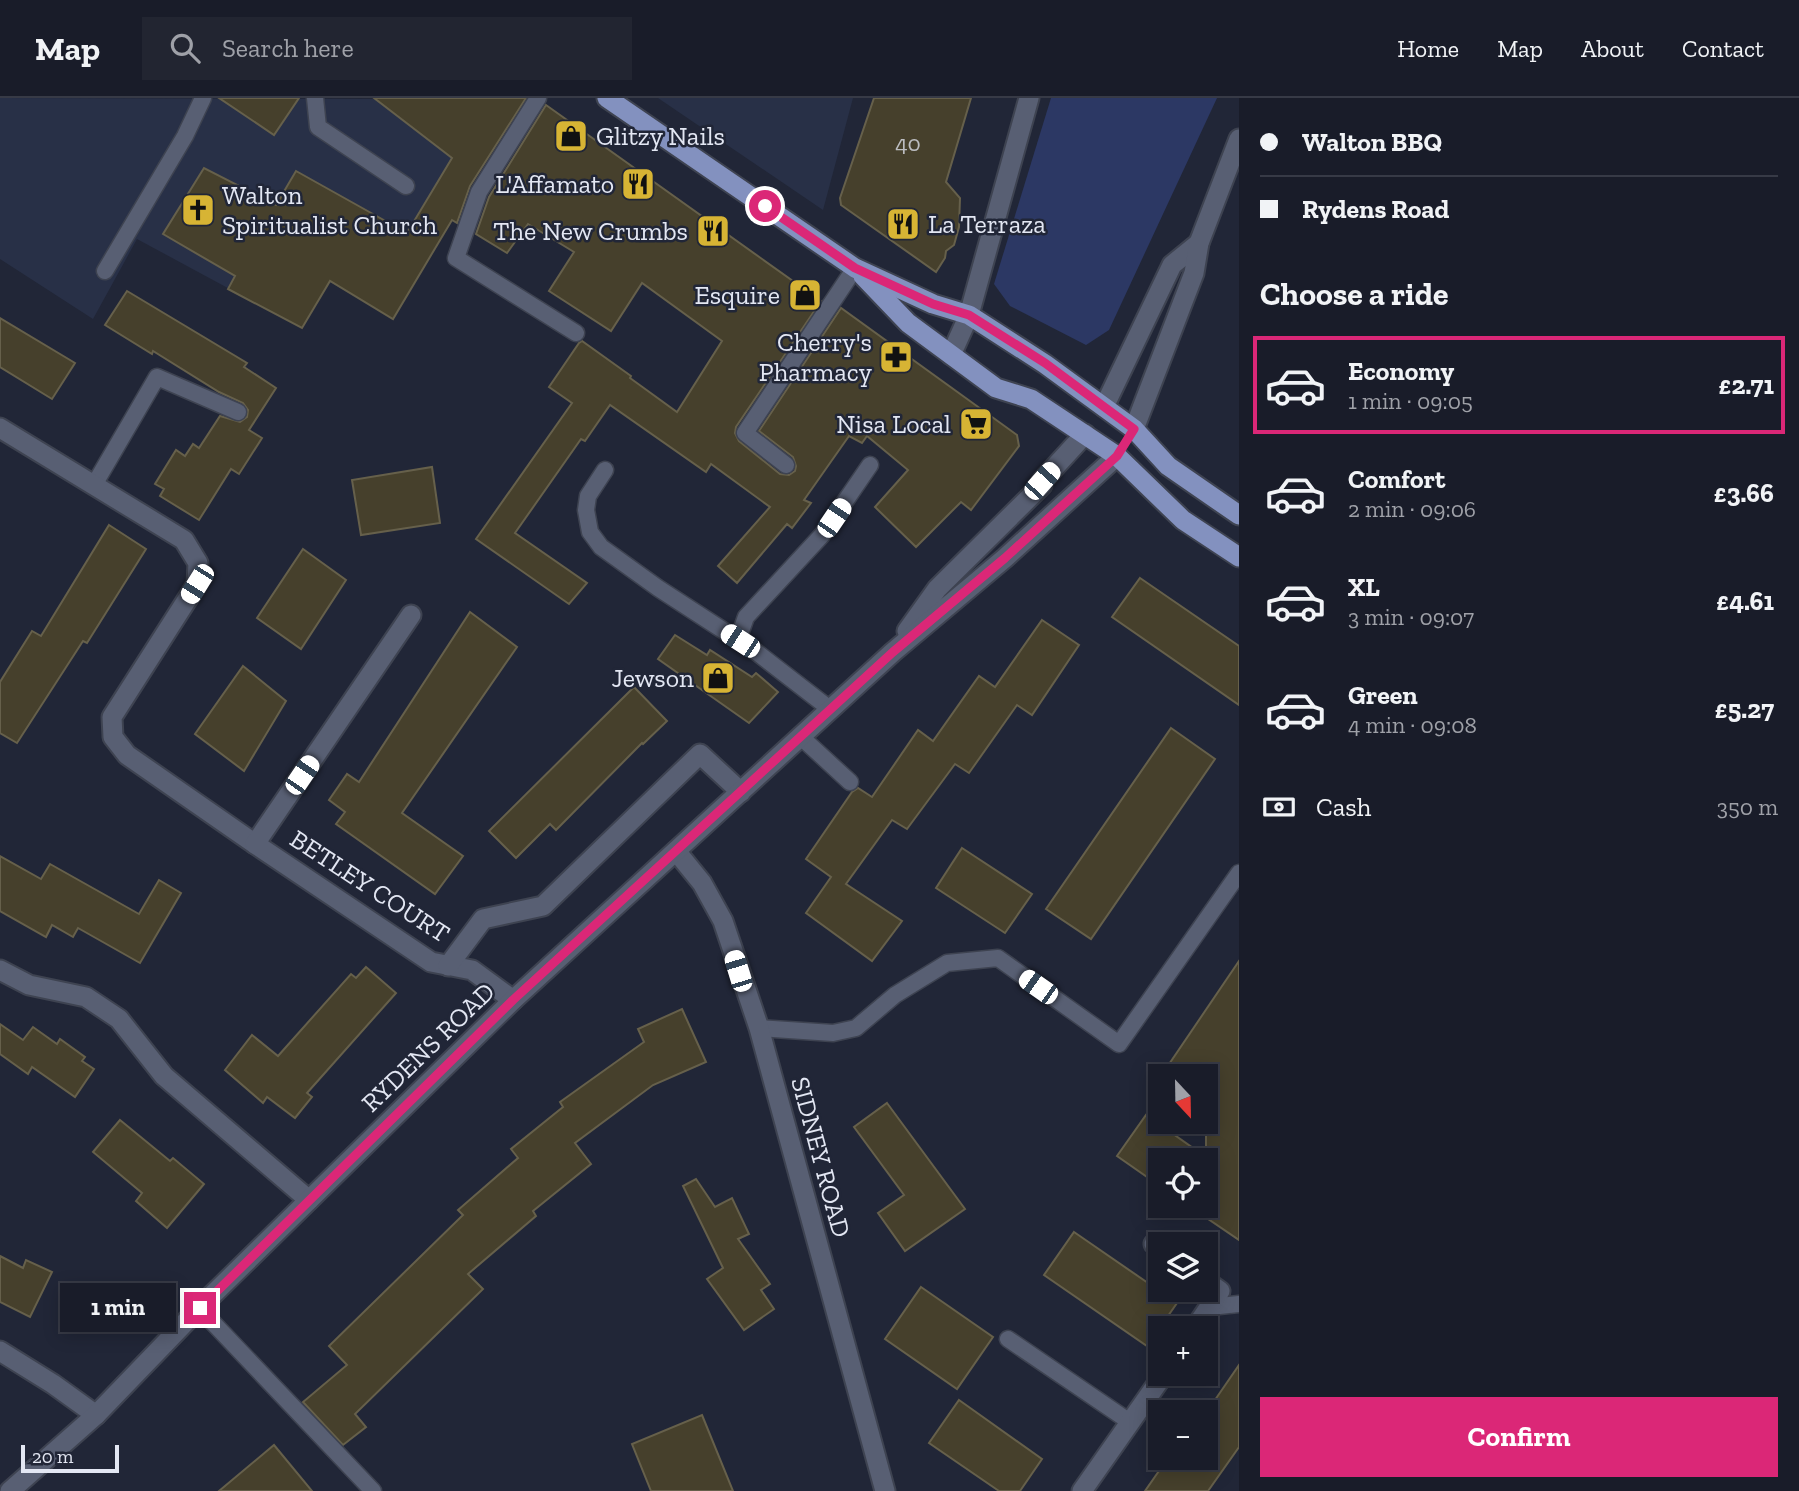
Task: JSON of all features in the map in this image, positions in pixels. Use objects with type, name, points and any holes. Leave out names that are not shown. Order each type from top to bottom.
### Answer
[{"type":"main road","points":[[607,98],[855,268],[933,304],[969,315],[1045,363],[1134,429],[1168,466],[1239,515]]},
{"type":"main road","points":[[855,268],[908,323],[996,388],[1031,399],[1117,456],[1184,520],[1239,556]]},
{"type":"main road","points":[[1085,434],[1104,407]]},
{"type":"main road","points":[[1117,456],[1134,429]]},
{"type":"street","points":[[951,355],[969,315],[1029,98]]},
{"type":"street","points":[[1134,429],[1194,273],[1199,243],[1239,139]]},
{"type":"street","points":[[1104,407],[1172,265],[1199,243]]},
{"type":"street","points":[[0,428],[184,540],[198,563],[197,584],[112,717],[113,737],[127,755],[256,844]]},
{"type":"street","name":"RYDENS ROAD","points":[[893,652],[937,589],[1042,485],[1042,481],[1085,434]]},
{"type":"street","name":"RYDENS ROAD","points":[[10,1491],[96,1415],[200,1308],[513,1000],[893,652],[1005,558],[1117,456]]},
{"type":"street","name":"BETLEY COURT","points":[[411,615],[256,844],[431,962],[472,970],[513,1000]]},
{"type":"street","points":[[448,966],[484,919],[543,906],[700,754],[741,792]]},
{"type":"street","name":"SIDNEY ROAD","points":[[676,851],[702,883],[723,921],[759,1028],[885,1491]]},
{"type":"street","points":[[0,970],[29,985],[86,997],[118,1019],[164,1076],[309,1200]]},
{"type":"street","points":[[1204,1316],[1213,1302]]},
{"type":"street","points":[[0,1351],[96,1415]]},
{"type":"street","points":[[1082,1491],[1156,1386]]},
{"type":"lane","points":[[105,271],[186,136],[203,98]]},
{"type":"lane","points":[[315,98],[318,127],[406,186]]},
{"type":"lane","points":[[538,98],[479,192],[456,258],[576,333]]},
{"type":"lane","points":[[786,465],[745,433],[855,268]]},
{"type":"lane","points":[[93,485],[157,377],[238,412]]},
{"type":"lane","points":[[740,641],[746,617],[822,535],[870,465]]},
{"type":"lane","points":[[605,470],[588,496],[586,510],[590,532],[596,541],[608,553],[740,641],[830,709]]},
{"type":"lane","points":[[801,737],[850,782]]},
{"type":"lane","points":[[759,1028],[834,1033],[856,1028],[895,995],[947,963],[998,958],[1119,1044],[1239,873]]},
{"type":"lane","points":[[1210,1307],[1239,1304]]},
{"type":"lane","points":[[200,1308],[373,1491]]},
{"type":"lane","points":[[1008,1339],[1130,1422]]},
{"type":"shaded area","points":[[0,98],[375,99],[478,174],[393,319],[330,282],[302,328],[137,239],[93,319],[0,259]]},
{"type":"shaded area","points":[[658,98],[853,98],[823,210]]},
{"type":"shaded area","points":[[1051,98],[1217,98],[1109,330],[1086,345],[1010,306],[994,284]]},
{"type":"building","points":[[219,98],[299,98],[274,135]]},
{"type":"building","points":[[374,98],[526,98],[470,186],[457,223],[452,220],[393,319],[330,281],[302,328],[228,289],[235,276],[163,234],[204,168],[276,205],[296,171],[407,233],[452,158]]},
{"type":"building","points":[[874,98],[971,98],[946,182],[960,198],[959,227],[954,245],[946,251],[945,258],[936,272],[841,205],[840,198]]},
{"type":"building","points":[[546,105],[821,301],[736,427],[735,433],[739,441],[780,474],[789,475],[795,471],[793,457],[759,431],[841,308],[1017,435],[1019,446],[971,510],[961,502],[916,547],[875,507],[908,470],[867,436],[862,443],[849,436],[804,500],[811,503],[792,528],[787,524],[737,583],[718,566],[770,507],[711,464],[706,472],[610,405],[585,441],[581,439],[515,533],[587,583],[569,604],[476,539],[572,403],[549,387],[579,343],[582,341],[677,412],[722,341],[642,283],[611,331],[549,291],[574,252],[528,224],[507,253],[476,234],[489,197]]},
{"type":"building","points":[[127,291],[247,363],[244,367],[276,388],[249,430],[262,438],[239,474],[231,469],[199,520],[160,496],[164,489],[155,484],[176,450],[185,456],[193,444],[199,448],[220,416],[240,422],[247,417],[248,410],[243,403],[219,392],[105,325]]},
{"type":"building","points":[[0,318],[75,363],[52,399],[0,367]]},
{"type":"building","points":[[432,467],[440,523],[361,535],[352,480]]},
{"type":"building","points":[[109,525],[146,549],[87,643],[83,641],[17,743],[0,733],[0,682],[32,631],[41,636]]},
{"type":"building","points":[[303,549],[346,580],[301,649],[257,618]]},
{"type":"building","points":[[1140,578],[1239,646],[1239,705],[1112,617]]},
{"type":"building","points":[[470,612],[517,647],[402,813],[463,856],[435,894],[336,824],[345,812],[329,800],[347,774],[359,782]]},
{"type":"building","points":[[1042,620],[1079,645],[1032,715],[1017,705],[969,773],[955,764],[907,829],[892,820],[846,884],[902,921],[872,961],[806,913],[831,877],[806,859],[852,792],[858,788],[872,797],[918,730],[933,741],[979,676],[995,687]]},
{"type":"building","points":[[675,635],[707,655],[710,650],[752,677],[756,673],[778,692],[749,723],[658,659]]},
{"type":"building","points":[[243,666],[286,701],[244,771],[195,734]]},
{"type":"building","points":[[634,687],[667,721],[556,830],[550,824],[516,858],[489,831]]},
{"type":"building","points":[[1171,728],[1215,759],[1091,939],[1046,909]]},
{"type":"building","points":[[962,848],[1032,894],[1005,933],[936,888]]},
{"type":"building","points":[[0,856],[41,879],[50,864],[139,914],[159,880],[181,893],[140,963],[78,928],[73,937],[52,925],[46,937],[0,911]]},
{"type":"building","points":[[1239,961],[1239,1240],[1207,1218],[1218,1218],[1218,1148],[1206,1148],[1206,1134],[1218,1134],[1218,1064],[1169,1064]]},
{"type":"building","points":[[366,967],[396,993],[307,1093],[312,1097],[295,1118],[267,1097],[263,1103],[225,1070],[252,1035],[278,1056],[351,974],[356,978]]},
{"type":"building","points":[[682,1009],[706,1062],[653,1085],[575,1143],[591,1164],[533,1211],[536,1216],[468,1274],[483,1289],[355,1414],[366,1427],[343,1445],[303,1402],[347,1365],[329,1346],[463,1215],[458,1210],[518,1158],[511,1149],[563,1107],[560,1102],[644,1042],[638,1029]]},
{"type":"building","points":[[0,1024],[23,1040],[33,1027],[57,1044],[60,1039],[85,1057],[82,1061],[94,1069],[75,1097],[32,1067],[28,1074],[0,1054]]},
{"type":"building","points":[[887,1103],[965,1209],[905,1251],[878,1213],[904,1195],[854,1127]]},
{"type":"building","points":[[1146,1115],[1148,1134],[1173,1134],[1193,1148],[1148,1148],[1148,1178],[1117,1156]]},
{"type":"building","points":[[120,1120],[170,1161],[173,1158],[204,1184],[167,1228],[136,1201],[142,1193],[93,1152]]},
{"type":"building","points":[[696,1179],[715,1207],[732,1198],[749,1234],[738,1239],[770,1284],[761,1290],[774,1309],[744,1330],[707,1279],[723,1268],[683,1186]]},
{"type":"building","points":[[1074,1232],[1148,1283],[1148,1302],[1177,1303],[1168,1316],[1148,1316],[1147,1346],[1044,1275]]},
{"type":"building","points":[[0,1256],[23,1268],[26,1260],[52,1272],[30,1317],[0,1302]]},
{"type":"building","points":[[921,1287],[993,1337],[957,1389],[885,1339]]},
{"type":"building","points":[[1239,1365],[1239,1447],[1208,1491],[1145,1491],[1160,1470],[1218,1470],[1218,1400],[1215,1400]]},
{"type":"building","points":[[959,1400],[1042,1459],[1020,1491],[999,1491],[929,1443]]},
{"type":"building","points":[[702,1415],[733,1491],[651,1491],[632,1444]]},
{"type":"building","points":[[274,1445],[312,1491],[219,1491]]},
{"type":"place","name":"Glitzy Nails","points":[[571,136]]},
{"type":"place","name":"L'Affamato","points":[[638,184]]},
{"type":"place","name":"Walton Spiritualist Church","points":[[198,210]]},
{"type":"place","name":"La Terraza","points":[[903,224]]},
{"type":"place","name":"The New Crumbs","points":[[713,231]]},
{"type":"place","name":"Esquire","points":[[805,295]]},
{"type":"place","name":"Cherry's Pharmacy","points":[[896,357]]},
{"type":"place","name":"Nisa Local","points":[[976,424]]},
{"type":"place","name":"Jewson","points":[[718,678]]},
{"type":"route","points":[[200,1308],[513,1000],[893,652],[1005,558],[1117,456],[1134,429],[1045,363],[969,315],[933,304],[855,268],[765,206]]}]
